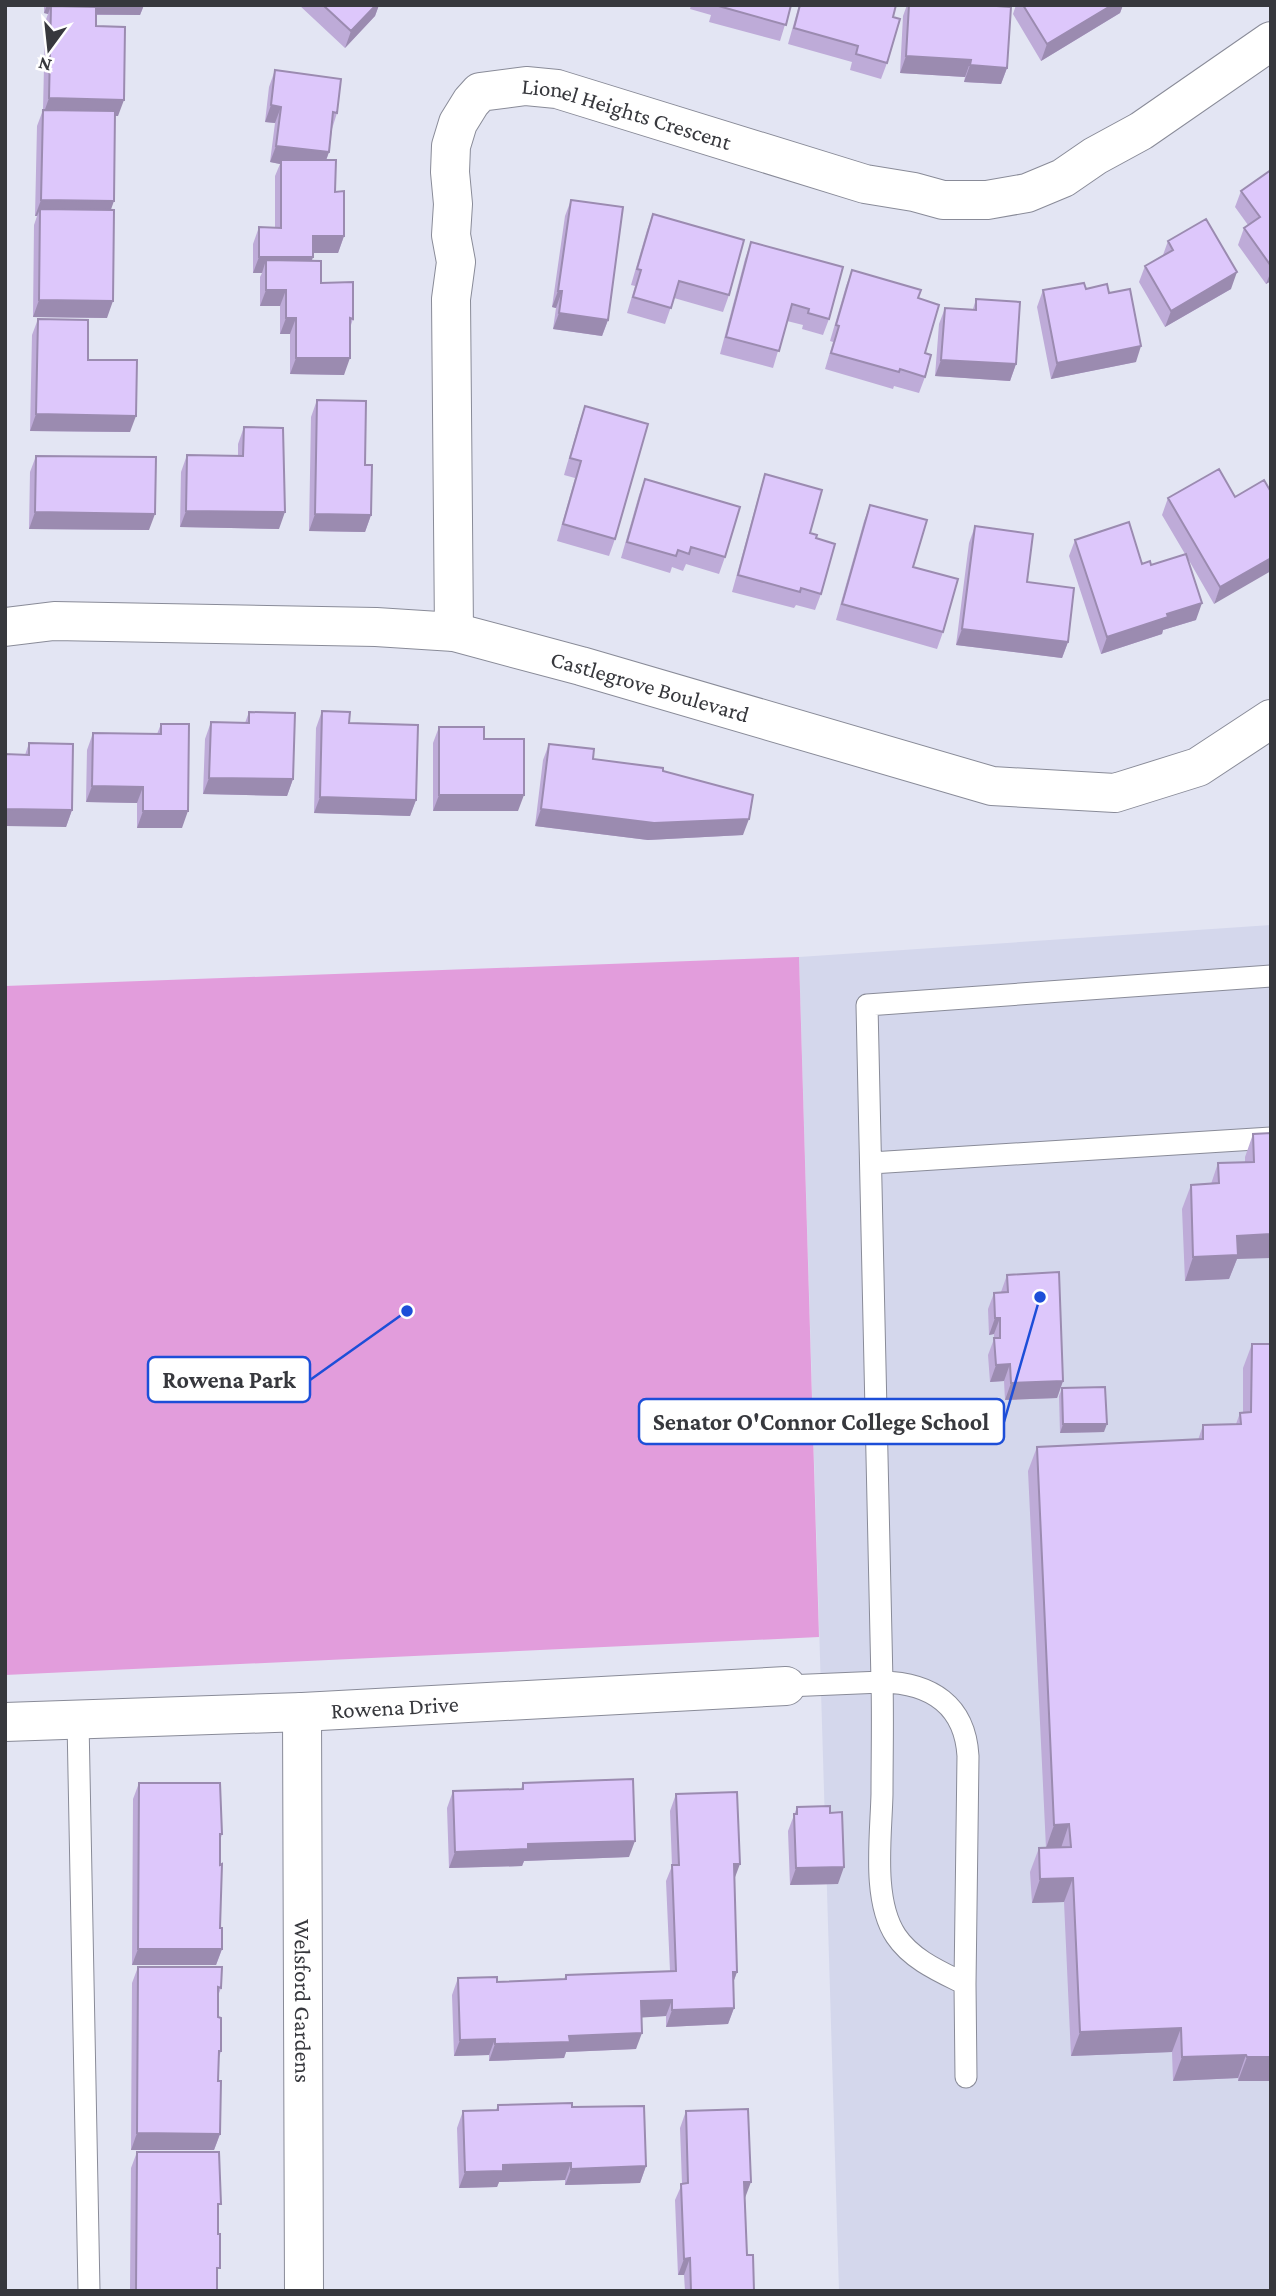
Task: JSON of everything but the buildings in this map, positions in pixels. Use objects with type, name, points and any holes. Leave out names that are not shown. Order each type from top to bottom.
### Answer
[{"type":"street","name":"Lionel Heights Crescent","points":[[454,632],[451,299],[456,262],[451,235],[451,146],[458,123],[480,92],[526,86],[557,89],[865,184],[943,200],[987,200],[1027,193],[1063,178],[1095,156],[1141,131],[1271,41]]},
{"type":"street","name":"Castlegrove Boulevard","points":[[5,627],[68,621],[376,627],[454,632],[992,786],[1115,793],[1198,767],[1271,719]]},
{"type":"street","name":"Rowena Drive","points":[[5,1723],[302,1712],[786,1686]]},
{"type":"street","name":"Welsford Gardens","points":[[302,1712],[304,2291]]},
{"type":"lane","points":[[965,1984],[914,1956],[897,1938],[884,1910],[881,1864],[882,1682],[867,1005],[1271,976]]},
{"type":"lane","points":[[871,1163],[1271,1138]]},
{"type":"lane","points":[[786,1686],[882,1682],[909,1686],[944,1701],[958,1716],[966,1737],[968,1756],[966,2077]]},
{"type":"lane","points":[[78,1721],[89,2291]]},
{"type":"shaded area","points":[[1271,925],[1271,2291],[839,2291],[799,957]]},
{"type":"shaded area","points":[[799,957],[819,1637],[5,1675],[5,986]]},
{"type":"place","name":"Senator O'Connor College School","points":[[1040,1297]]},
{"type":"place","name":"Rowena Park","points":[[407,1311]]}]
